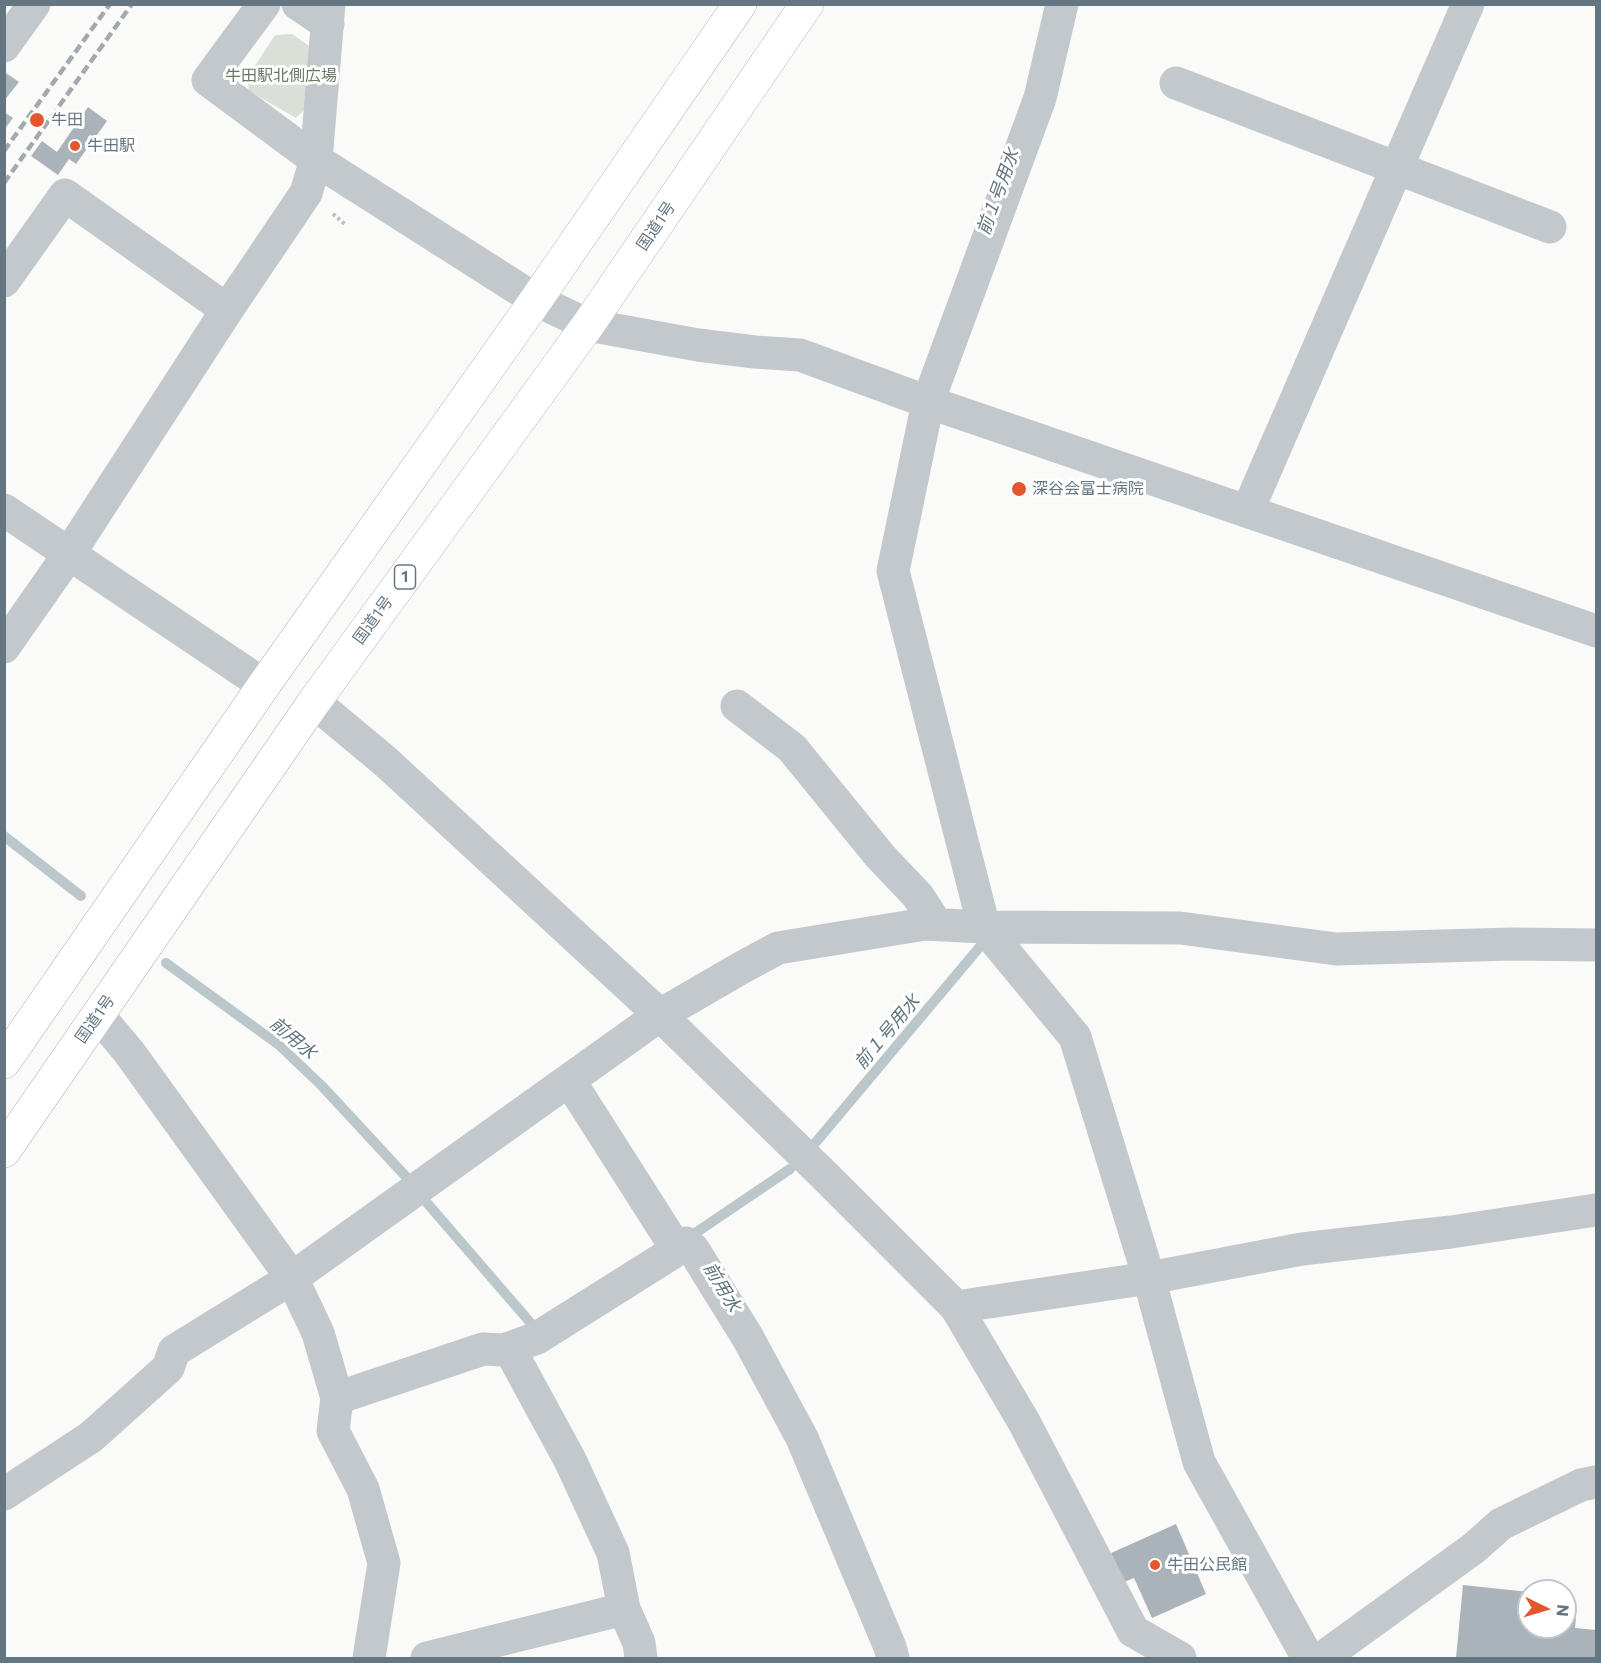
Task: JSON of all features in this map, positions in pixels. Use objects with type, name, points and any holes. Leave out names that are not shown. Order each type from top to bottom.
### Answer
[{"type":"highway","points":[[4,1062],[264,685],[536,300],[740,4]]},
{"type":"highway","name":"国道1号","points":[[4,1151],[314,702],[588,325],[807,4]]},
{"type":"street","points":[[4,46],[34,4]]},
{"type":"street","points":[[264,4],[207,80],[316,160],[536,300],[588,325],[698,345],[800,355],[928,402],[1596,631]]},
{"type":"street","points":[[4,647],[69,554],[227,310],[306,193],[316,160],[328,14],[298,4]]},
{"type":"street","points":[[1062,4],[1040,98],[928,402],[893,571],[984,927],[1075,1037],[1149,1278],[1199,1462],[1308,1659]]},
{"type":"street","points":[[1248,510],[1468,4]]},
{"type":"street","points":[[1176,83],[1550,226]]},
{"type":"street","points":[[4,281],[64,195],[227,310]]},
{"type":"street","points":[[4,510],[264,685]]},
{"type":"street","points":[[314,702],[386,762],[660,1015],[825,1175],[956,1307],[1024,1422],[1133,1631],[1180,1659]]},
{"type":"street","points":[[737,706],[792,748],[880,856],[918,896],[936,924]]},
{"type":"street","points":[[4,1494],[91,1437],[168,1368],[174,1351],[292,1278],[660,1015],[778,948],[925,924],[984,927],[1180,928],[1336,949],[1512,944],[1596,945]]},
{"type":"street","points":[[98,1015],[129,1052],[292,1278],[318,1333],[337,1398],[333,1431],[363,1488],[384,1563],[369,1659]]},
{"type":"street","points":[[569,1080],[676,1244],[693,1249],[748,1338],[802,1438],[893,1659]]},
{"type":"street","points":[[956,1307],[1149,1278],[1302,1249],[1451,1232],[1596,1210]]},
{"type":"street","points":[[337,1398],[483,1349],[504,1350],[546,1332],[676,1244]]},
{"type":"street","points":[[508,1348],[570,1460],[613,1553],[624,1609],[639,1643],[641,1659]]},
{"type":"street","points":[[1322,1659],[1474,1548],[1501,1524],[1581,1485],[1596,1482]]},
{"type":"street","points":[[427,1659],[624,1609]]},
{"type":"green space","name":"牛田駅北側広場","points":[[292,34],[312,48],[307,107],[296,118],[249,91],[247,78],[275,35]]},
{"type":"building","points":[[6,73],[19,82],[4,101],[4,74]]},
{"type":"building","name":"牛田駅","points":[[88,107],[107,121],[76,164],[69,159],[58,175],[31,156],[42,141],[57,152]]},
{"type":"building","points":[[4,112],[13,118],[4,130]]},
{"type":"building","name":"牛田公民館","points":[[1176,1524],[1206,1594],[1152,1618],[1134,1578],[1124,1582],[1111,1553]]},
{"type":"building","points":[[1463,1585],[1517,1591],[1517,1639],[1577,1639],[1577,1628],[1596,1630],[1596,1658],[1456,1658]]},
{"type":"waterway","name":"前用水","points":[[4,836],[81,896]]},
{"type":"waterway","name":"前１号用水","points":[[816,1142],[983,943]]},
{"type":"waterway","name":"前用水","points":[[166,963],[279,1045],[322,1086],[410,1181]]},
{"type":"waterway","name":"前１号用水","points":[[688,1238],[790,1169]]},
{"type":"waterway","name":"前用水","points":[[421,1196],[535,1328],[541,1324]]},
{"type":"railway","points":[[4,151],[110,4]]},
{"type":"railway","points":[[4,183],[132,4]]},
{"type":"place","name":"牛田","points":[[37,120]]},
{"type":"place","name":"牛田駅","points":[[75,146]]},
{"type":"place","name":"深谷会富士病院","points":[[1019,489]]},
{"type":"place","name":"牛田公民館","points":[[1155,1565]]}]
